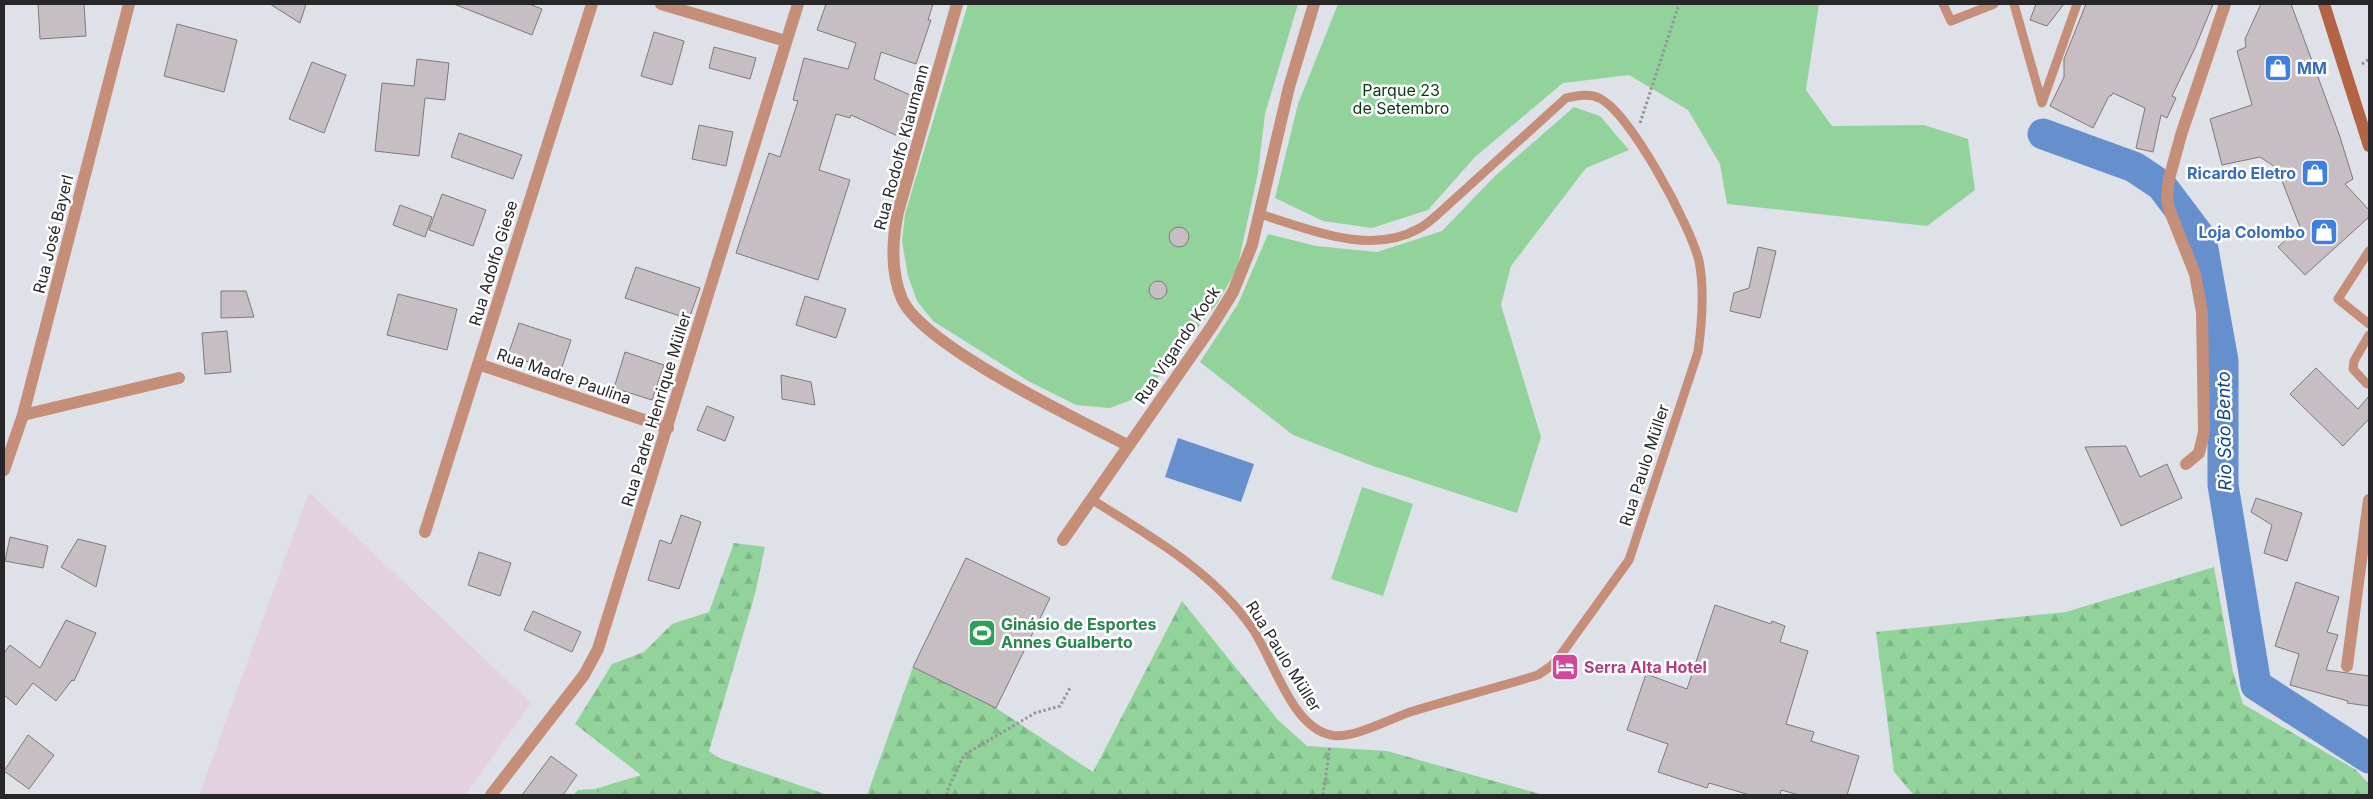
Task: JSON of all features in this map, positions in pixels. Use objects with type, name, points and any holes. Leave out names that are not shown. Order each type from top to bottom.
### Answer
[{"type":"main road","points":[[2324,4],[2369,146]]},
{"type":"street","name":"Rua José Bayerl","points":[[4,470],[23,415],[129,4]]},
{"type":"street","name":"Rua Adolfo Giese","points":[[425,532],[592,4]]},
{"type":"street","points":[[661,4],[786,42]]},
{"type":"street","name":"Rua Padre Henrique Müller","points":[[491,795],[593,661],[604,634],[798,4]]},
{"type":"street","name":"Rua Rodolfo Klaumann","points":[[957,4],[898,212],[894,235],[893,260],[896,281],[902,300],[915,319],[938,338],[973,361],[1127,445]]},
{"type":"street","name":"Rua Vigando Kock","points":[[1063,540],[1127,445],[1212,326],[1233,292],[1252,245],[1282,115],[1314,4]]},
{"type":"street","points":[[2186,464],[2199,453],[2204,432],[2202,312],[2195,274],[2169,209],[2167,198],[2169,179],[2181,135],[2225,4]]},
{"type":"street","name":"Rua Madre Paulina","points":[[478,364],[668,428]]},
{"type":"street","points":[[23,415],[179,378]]},
{"type":"street","points":[[2347,666],[2369,500]]},
{"type":"lane","points":[[1943,4],[1950,21],[1994,4]]},
{"type":"lane","points":[[2014,4],[2042,103],[2077,4]]},
{"type":"lane","name":"Rua Paulo Müller","points":[[1091,498],[1181,558],[1217,586],[1253,629],[1302,716],[1310,725],[1331,736],[1354,732],[1410,712],[1538,675],[1545,671],[1560,656],[1629,560],[1698,352],[1701,326],[1701,289],[1698,261],[1689,232],[1677,208],[1635,136],[1608,103],[1598,97],[1580,95],[1566,98],[1548,111],[1418,230],[1382,239],[1338,238],[1260,214]]},
{"type":"lane","points":[[2369,251],[2338,299],[2369,324]]},
{"type":"lane","points":[[2367,384],[2353,370],[2354,361],[2369,335]]},
{"type":"path","points":[[1635,136],[1678,7]]},
{"type":"path","points":[[2362,64],[2369,58]]},
{"type":"path","points":[[947,795],[947,791],[964,755],[1035,713],[1060,706],[1070,688]]},
{"type":"path","points":[[1324,795],[1331,736]]},
{"type":"shaded area","points":[[309,492],[531,703],[465,795],[199,795]]},
{"type":"green space","points":[[968,4],[1298,4],[1265,114],[1258,173],[1237,269],[1218,302],[1149,389],[1131,400],[1110,408],[1076,405],[1030,382],[933,321],[917,301],[908,276],[902,241],[905,214]]},
{"type":"green space","name":"Parque 23 de Setembro","points":[[1338,4],[1819,4],[1806,90],[1832,126],[1924,125],[1968,139],[1975,190],[1927,226],[1727,204],[1720,164],[1688,110],[1629,75],[1563,83],[1475,157],[1428,210],[1372,228],[1323,221],[1275,198],[1298,104]]},
{"type":"green space","points":[[1574,107],[1600,116],[1629,150],[1586,168],[1511,266],[1501,305],[1541,437],[1517,513],[1373,466],[1293,435],[1200,362],[1238,304],[1268,234],[1316,246],[1377,252],[1442,231],[1496,175]]},
{"type":"green space","points":[[1362,487],[1413,504],[1383,596],[1331,579]]},
{"type":"green space","points":[[734,543],[765,547],[755,594],[709,751],[719,758],[828,795],[601,795],[595,789],[641,775],[575,724],[612,664],[644,652],[672,624],[709,612]]},
{"type":"green space","points":[[2214,567],[2233,672],[2243,704],[2356,770],[2369,784],[2369,795],[1911,795],[1912,793],[1894,772],[1876,632],[2066,612]]},
{"type":"green space","points":[[1182,601],[1278,720],[1307,746],[1387,751],[1544,795],[867,795],[913,667],[996,708],[1093,772]]},
{"type":"green space","points":[[595,789],[601,795],[573,795],[578,790]]},
{"type":"water","points":[[1178,438],[1254,464],[1241,502],[1165,477]]},
{"type":"building","points":[[38,4],[84,4],[86,36],[40,39]]},
{"type":"building","points":[[270,4],[306,4],[300,23]]},
{"type":"building","points":[[454,4],[529,4],[542,9],[532,35]]},
{"type":"building","points":[[826,4],[933,4],[928,20],[931,20],[916,64],[881,52],[874,79],[917,98],[900,137],[851,115],[850,118],[836,114],[819,170],[850,180],[818,280],[736,253],[769,153],[780,157],[798,101],[793,100],[804,58],[848,69],[856,43],[817,30]]},
{"type":"building","points":[[2036,4],[2064,4],[2047,26],[2030,20]]},
{"type":"building","points":[[2086,4],[2213,4],[2172,96],[2176,98],[2167,118],[2161,115],[2153,152],[2136,148],[2145,108],[2113,93],[2109,96],[2093,128],[2050,106],[2064,77],[2064,59]]},
{"type":"building","points":[[2261,4],[2291,4],[2339,134],[2353,179],[2345,184],[2369,210],[2369,217],[2305,275],[2278,247],[2300,227],[2277,168],[2260,157],[2222,165],[2210,119],[2252,105],[2237,51],[2246,47],[2245,39]]},
{"type":"building","points":[[177,24],[237,40],[224,92],[164,76]]},
{"type":"building","points":[[654,32],[684,41],[672,85],[641,76]]},
{"type":"building","points":[[714,47],[756,58],[750,79],[709,68]]},
{"type":"building","points":[[417,59],[449,63],[445,100],[425,98],[419,156],[375,151],[382,83],[414,86]]},
{"type":"building","points":[[312,62],[346,75],[324,133],[289,119]]},
{"type":"building","points":[[699,125],[733,132],[726,166],[692,159]]},
{"type":"building","points":[[459,133],[522,155],[513,179],[451,157]]},
{"type":"building","points":[[442,194],[486,210],[473,246],[429,230]]},
{"type":"building","points":[[400,205],[432,217],[425,237],[393,225]]},
{"type":"building","points":[[1179,227],[1186,230],[1189,237],[1186,244],[1179,247],[1172,244],[1169,237],[1172,230]]},
{"type":"building","points":[[1758,247],[1776,251],[1760,318],[1730,311],[1734,293],[1749,288]]},
{"type":"building","points":[[636,267],[700,288],[689,319],[625,298]]},
{"type":"building","points":[[1154,281],[1162,281],[1167,286],[1165,297],[1154,299],[1149,294],[1149,286]]},
{"type":"building","points":[[221,291],[246,291],[254,317],[221,318]]},
{"type":"building","points":[[398,294],[457,309],[447,350],[387,335]]},
{"type":"building","points":[[805,296],[846,309],[836,338],[796,325]]},
{"type":"building","points":[[519,323],[571,340],[560,373],[508,355]]},
{"type":"building","points":[[227,331],[231,372],[205,374],[202,333]]},
{"type":"building","points":[[625,352],[664,365],[652,400],[614,388]]},
{"type":"building","points":[[2316,368],[2358,409],[2369,396],[2369,419],[2343,446],[2290,394]]},
{"type":"building","points":[[781,375],[811,382],[815,405],[782,399]]},
{"type":"building","points":[[707,406],[734,417],[725,441],[697,430]]},
{"type":"building","points":[[2126,446],[2140,477],[2167,464],[2182,498],[2121,526],[2085,447]]},
{"type":"building","points":[[2256,498],[2302,513],[2287,561],[2264,553],[2272,525],[2251,512]]},
{"type":"building","points":[[681,515],[701,522],[679,589],[648,580],[660,540],[671,544]]},
{"type":"building","points":[[10,537],[48,546],[43,568],[5,561]]},
{"type":"building","points":[[78,539],[106,546],[96,587],[61,567]]},
{"type":"building","points":[[479,552],[511,563],[500,596],[468,585]]},
{"type":"building","name":"Ginásio de Esportes Annes Gualberto","points":[[966,558],[1050,598],[996,708],[913,667]]},
{"type":"building","points":[[2296,582],[2339,597],[2327,632],[2338,635],[2326,670],[2369,676],[2369,706],[2347,703],[2348,701],[2290,685],[2299,654],[2275,646]]},
{"type":"building","points":[[1715,605],[1771,624],[1772,621],[1785,626],[1780,642],[1808,651],[1786,724],[1814,732],[1811,741],[1859,756],[1847,795],[1799,795],[1781,790],[1780,795],[1750,795],[1709,783],[1707,788],[1658,772],[1668,744],[1627,730],[1646,674],[1687,689]]},
{"type":"building","points":[[533,611],[581,632],[572,652],[524,630]]},
{"type":"building","points":[[66,620],[96,633],[74,681],[72,680],[56,701],[33,683],[16,705],[4,695],[4,653],[10,645],[40,668]]},
{"type":"building","points":[[28,735],[54,755],[29,789],[4,771]]},
{"type":"building","points":[[551,756],[577,775],[563,795],[522,795]]},
{"type":"waterway","name":"Rio São Bento","points":[[2043,134],[2134,167],[2161,185],[2201,238],[2223,361],[2223,485],[2256,685],[2369,758]]},
{"type":"place","name":"MM","points":[[2278,68]]},
{"type":"place","name":"Ricardo Eletro","points":[[2315,173]]},
{"type":"place","name":"Loja Colombo","points":[[2324,232]]},
{"type":"place","name":"Ginásio de Esportes Annes Gualberto","points":[[982,633]]},
{"type":"place","name":"Serra Alta Hotel","points":[[1565,667]]}]
